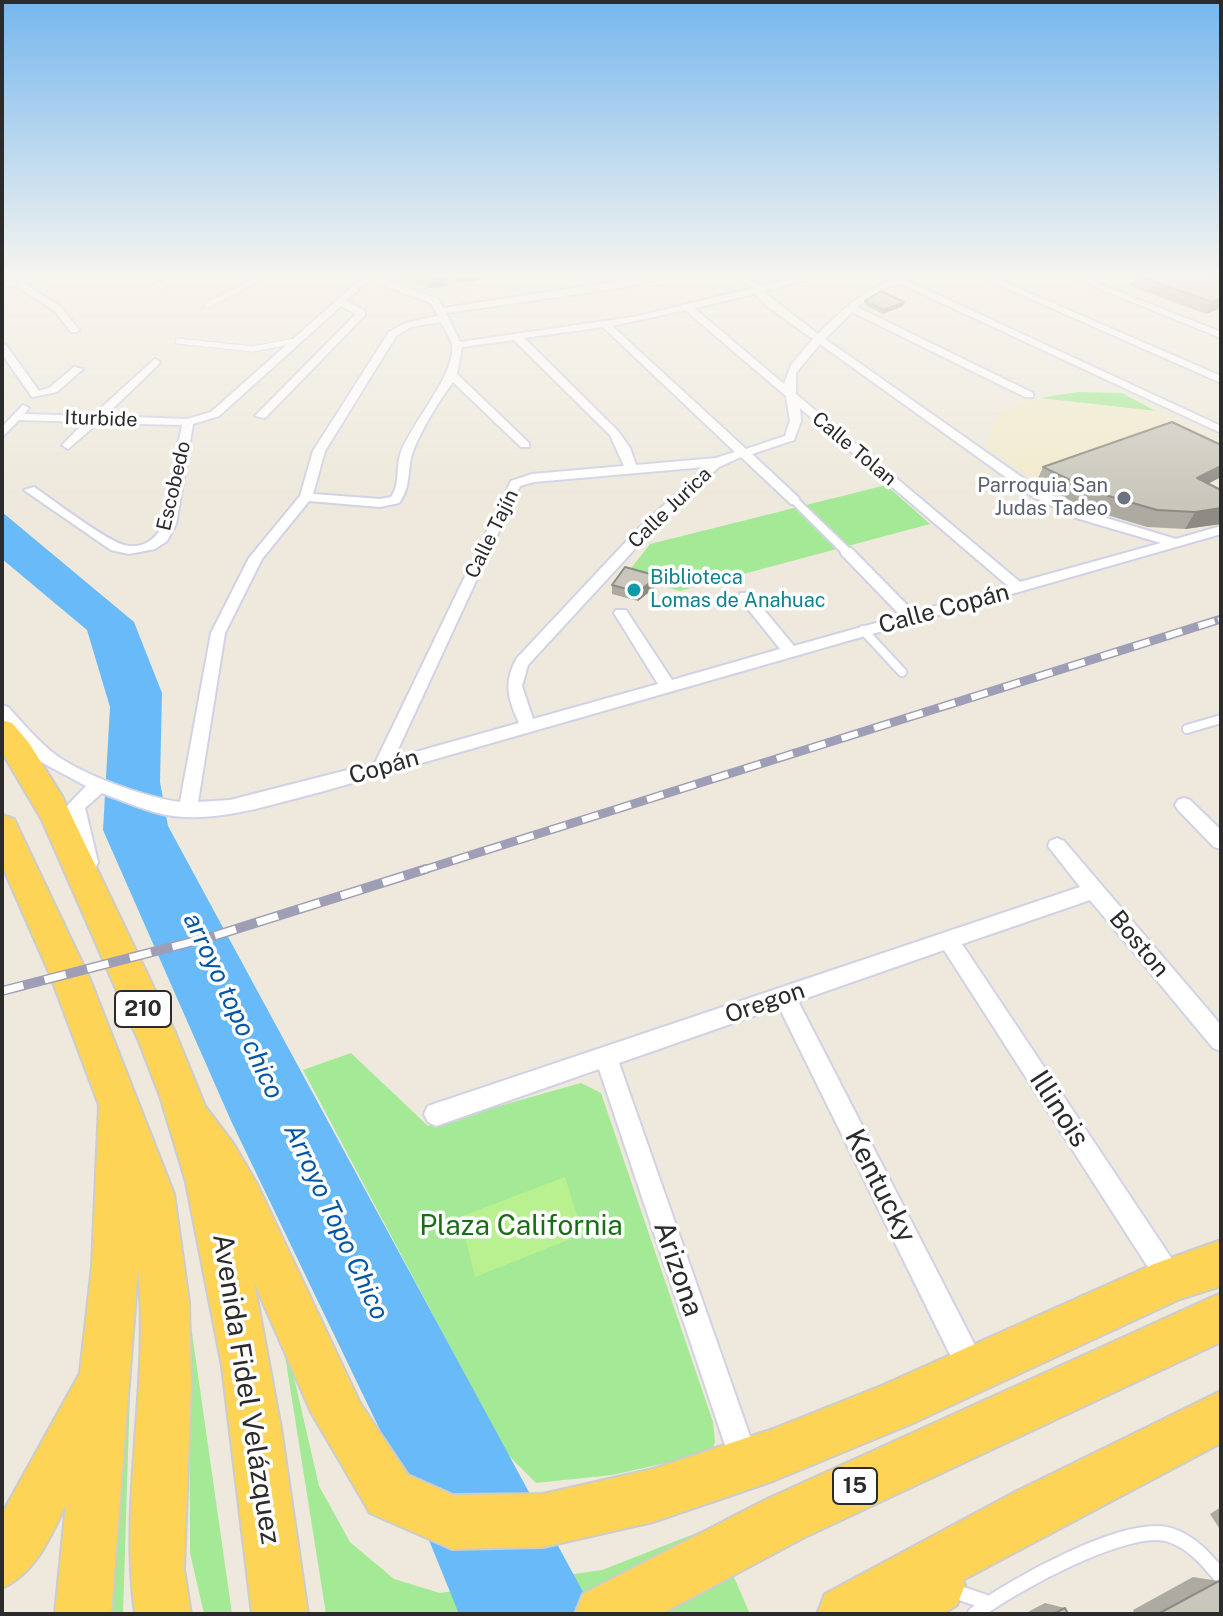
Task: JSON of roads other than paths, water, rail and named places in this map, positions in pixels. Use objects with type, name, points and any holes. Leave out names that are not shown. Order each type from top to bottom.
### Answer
[{"type":"highway","name":"Avenida Fidel Velázquez","points":[[2,731],[34,774],[189,1119],[216,1211],[238,1307],[257,1426],[280,1614]]},
{"type":"highway","name":"210","points":[[2,828],[70,977],[120,1105],[115,1266],[83,1614]]},
{"type":"highway","points":[[120,1105],[152,1194],[165,1302],[166,1384],[156,1569],[163,1614]]},
{"type":"highway","points":[[189,1119],[229,1171],[298,1327],[362,1452],[390,1496],[407,1512],[440,1528],[480,1536],[551,1536],[669,1510],[750,1480],[977,1377],[1171,1280],[1221,1263]]},
{"type":"highway","name":"15","points":[[603,1614],[784,1519],[1221,1317]]},
{"type":"highway","points":[[2,1560],[29,1522],[103,1378]]},
{"type":"highway","points":[[845,1614],[1034,1511],[1221,1416]]},
{"type":"highway","points":[[893,1614],[946,1604],[1034,1511]]},
{"type":"street","name":"Iturbide","points":[[4,350],[36,395]]},
{"type":"street","name":"Escobedo","points":[[30,490],[116,547],[131,550],[152,545],[167,532],[188,422],[220,411],[285,350]]},
{"type":"street","points":[[261,416],[325,350]]},
{"type":"street","points":[[188,810],[218,633],[256,558],[306,497],[323,444],[382,350]]},
{"type":"street","points":[[306,497],[380,503],[395,500],[401,492],[406,455],[415,434],[452,375],[456,350]]},
{"type":"street","points":[[529,350],[614,433],[631,468]]},
{"type":"street","points":[[633,350],[795,501],[913,619]]},
{"type":"street","name":"Calle Tolan","points":[[737,350],[1020,589]]},
{"type":"street","name":"Calle Jurica","points":[[528,725],[512,691],[513,676],[522,662],[675,496],[716,462],[790,438],[798,417],[791,373],[811,350]]},
{"type":"street","points":[[837,350],[1036,493],[1114,526],[1177,542]]},
{"type":"street","points":[[938,350],[1029,395]]},
{"type":"street","points":[[1050,350],[1221,430]]},
{"type":"street","points":[[1153,350],[1221,380]]},
{"type":"street","points":[[68,445],[93,417],[155,362]]},
{"type":"street","points":[[2,434],[36,395],[53,390],[78,369]]},
{"type":"street","points":[[452,375],[525,445]]},
{"type":"street","name":"Iturbide","points":[[15,417],[188,422]]},
{"type":"street","name":"Calle Tajín","points":[[381,768],[515,484],[532,478],[716,462]]},
{"type":"street","name":"Calle Copán","points":[[667,685],[913,619],[1221,530]]},
{"type":"street","points":[[745,596],[789,650]]},
{"type":"street","points":[[621,613],[667,685]]},
{"type":"street","name":"Copán","points":[[2,711],[47,758],[104,786],[162,807],[188,810],[255,802],[667,685]]},
{"type":"street","points":[[103,923],[76,811],[78,802],[104,786]]},
{"type":"street","points":[[1184,805],[1221,842]]},
{"type":"street","name":"Boston","points":[[1057,846],[1221,1041]]},
{"type":"street","name":"Oregon","points":[[436,1114],[1095,890]]},
{"type":"street","name":"Illinois","points":[[947,938],[1171,1280]]},
{"type":"street","name":"Kentucky","points":[[784,996],[977,1377]]},
{"type":"street","name":"Arizona","points":[[606,1058],[750,1480]]},
{"type":"lane","points":[[863,630],[902,672]]},
{"type":"lane","points":[[1187,729],[1221,719]]},
{"type":"lane","points":[[946,1604],[989,1603],[1131,1532],[1149,1530],[1175,1538],[1201,1554],[1221,1577]]},
{"type":"lane","points":[[946,1604],[989,1603]]},
{"type":"water","points":[[2,512],[134,622],[162,693],[160,782],[168,826],[595,1614],[459,1614],[407,1486],[232,1123],[103,830],[110,707],[87,630],[2,559]]},
{"type":"railway","points":[[420,871],[1221,619],[1218,620]]},
{"type":"railway","points":[[2,991],[214,936],[426,869]]},
{"type":"place","name":"Parroquia San Judas Tadeo","points":[[1124,498]]},
{"type":"place","name":"Biblioteca Lomas de Anahuac","points":[[634,590]]},
{"type":"water label","name":"arroyo topo chico","points":[[233,1006]]},
{"type":"water label","name":"Arroyo Topo Chico","points":[[336,1222]]},
{"type":"park label","name":"Plaza California","points":[[521,1226]]}]
